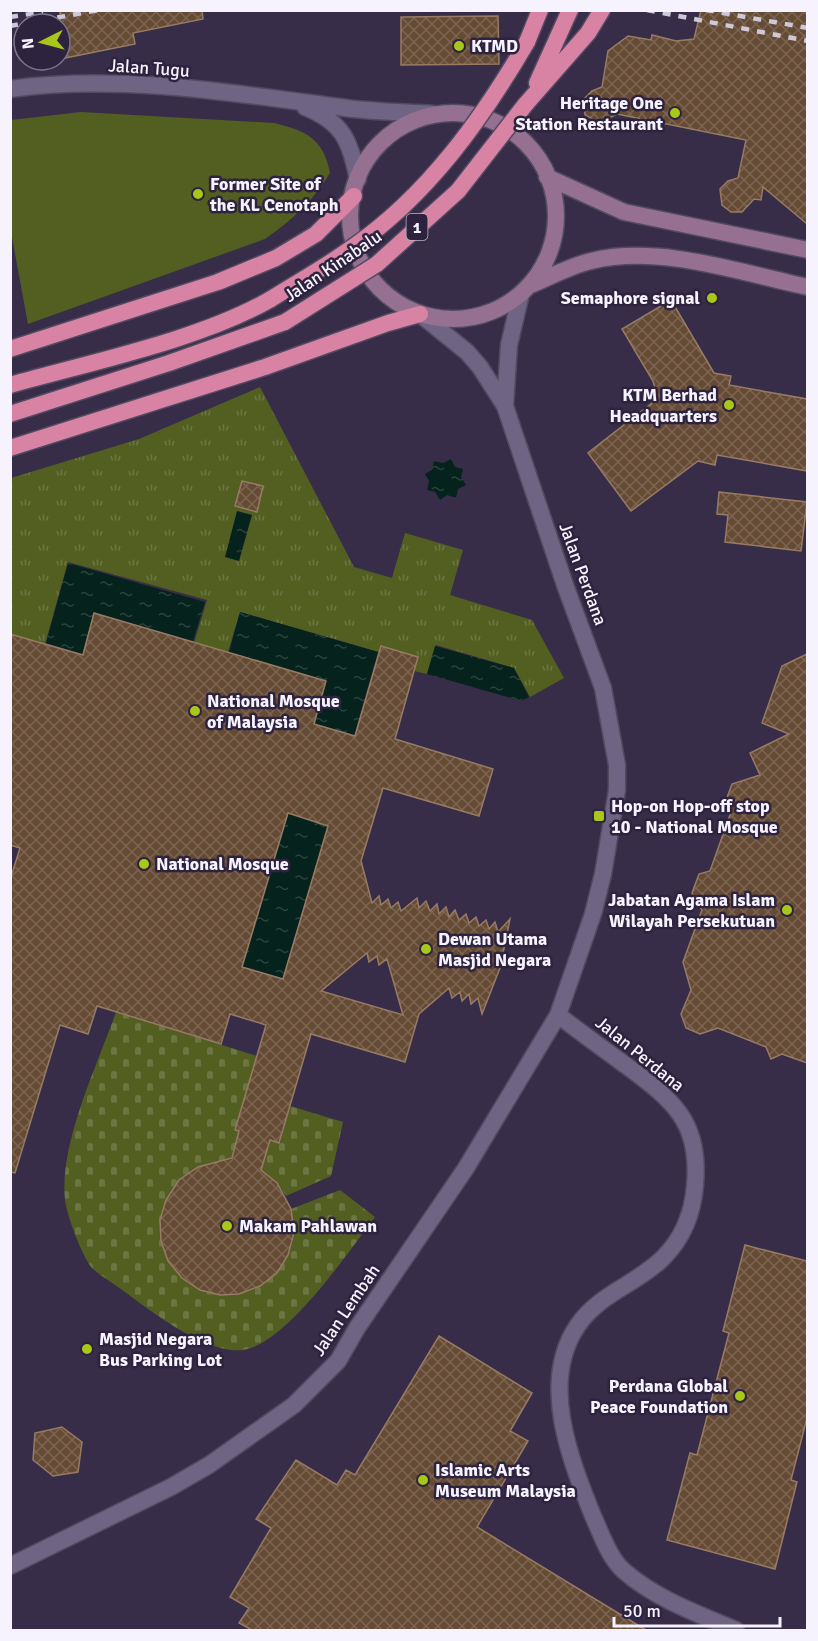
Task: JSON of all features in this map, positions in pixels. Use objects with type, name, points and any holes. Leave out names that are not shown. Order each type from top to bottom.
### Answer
[{"type":"highway","points":[[527,42],[533,10]]},
{"type":"highway","name":"Jalan Kinabalu","points":[[10,385],[164,341],[248,312],[354,247],[417,192],[449,157],[493,100],[527,42],[540,10]]},
{"type":"highway","name":"Jalan Kinabalu","points":[[10,414],[169,363],[285,322],[377,264],[458,191],[525,105],[570,10]]},
{"type":"highway","points":[[525,105],[588,33],[602,10]]},
{"type":"highway","points":[[10,349],[218,282],[276,258],[316,234],[354,196]]},
{"type":"highway","points":[[10,448],[265,368],[388,323],[420,314]]},
{"type":"main road","points":[[526,290],[544,266],[556,226],[556,207],[547,177],[525,143],[501,125],[474,114],[434,114],[414,119],[380,143],[358,179],[354,196],[352,234],[365,268],[388,297],[420,314],[445,320],[464,320],[504,307],[526,290],[591,261],[638,256],[674,259],[807,287]]},
{"type":"main road","points":[[547,177],[624,212],[807,250]]},
{"type":"street","name":"Jalan Tugu","points":[[10,89],[94,83],[285,99],[340,108],[434,114]]},
{"type":"street","name":"Jalan Tugu","points":[[285,99],[320,113],[336,124],[352,152],[358,179]]},
{"type":"street","name":"Jalan Perdana","points":[[505,406],[508,345],[526,290]]},
{"type":"street","name":"Jalan Perdana","points":[[420,314],[467,352],[480,367],[505,406],[565,585],[603,688],[617,765],[616,809],[603,874],[558,1016],[666,1095],[688,1128],[694,1146],[697,1169],[691,1212],[674,1246],[648,1271],[608,1294],[593,1307],[577,1326],[566,1351],[561,1390],[561,1414],[569,1451],[604,1542],[623,1570],[687,1611],[735,1630]]},
{"type":"street","name":"Jalan Lembah","points":[[10,1566],[171,1487],[209,1465],[294,1405],[338,1361],[357,1328],[466,1168],[558,1016]]},
{"type":"green space","points":[[81,112],[274,123],[304,133],[318,144],[327,161],[330,173],[301,209],[265,239],[28,324],[11,232],[11,120]]},
{"type":"green space","points":[[260,387],[354,567],[392,578],[405,533],[463,550],[450,595],[532,620],[564,678],[530,697],[514,668],[436,645],[427,674],[414,671],[418,657],[381,646],[379,652],[240,612],[228,652],[194,643],[207,600],[68,562],[45,644],[11,634],[11,478],[139,439]]},
{"type":"green space","points":[[116,1012],[257,1056],[235,1130],[239,1131],[231,1161],[198,1167],[179,1180],[168,1261],[185,1280],[199,1289],[215,1294],[231,1295],[246,1292],[261,1285],[284,1263],[291,1248],[294,1232],[291,1209],[340,1190],[375,1217],[335,1271],[301,1310],[267,1340],[251,1348],[236,1350],[219,1347],[182,1331],[163,1319],[92,1268],[76,1236],[65,1200],[68,1155],[81,1105]]},
{"type":"green space","points":[[290,1106],[343,1122],[331,1176],[286,1196],[277,1183],[261,1170],[270,1140],[280,1143]]},
{"type":"water","points":[[451,459],[455,467],[463,469],[461,477],[466,485],[458,489],[456,498],[447,495],[440,500],[435,492],[427,490],[429,481],[425,474],[432,470],[434,461],[443,463]]},
{"type":"water","points":[[237,511],[252,515],[239,561],[225,557]]},
{"type":"water","points":[[68,563],[205,602],[193,641],[94,613],[82,654],[46,643]]},
{"type":"water","points":[[240,612],[378,652],[354,736],[314,724],[326,681],[229,652]]},
{"type":"water","points":[[435,646],[514,668],[529,697],[521,701],[427,674]]},
{"type":"water","points":[[288,813],[328,826],[282,979],[242,967]]},
{"type":"building","points":[[60,10],[202,10],[203,19],[133,33],[135,44],[72,57],[72,12],[60,12]]},
{"type":"building","points":[[701,10],[807,10],[807,224],[763,187],[761,200],[754,199],[742,212],[731,212],[722,205],[720,189],[728,181],[738,178],[746,140],[617,114],[600,123],[585,115],[584,99],[592,91],[602,87],[608,51],[628,36],[651,40],[652,35],[676,41],[694,39]]},
{"type":"building","points":[[498,16],[499,64],[401,65],[401,17]]},
{"type":"building","name":"KTM Berhad Headquarters","points":[[671,300],[714,373],[731,376],[729,385],[807,399],[807,471],[717,455],[715,465],[698,461],[631,511],[588,453],[652,403],[655,388],[653,381],[622,329]]},
{"type":"building","points":[[242,481],[263,486],[257,512],[235,506]]},
{"type":"building","points":[[719,492],[807,502],[801,551],[725,542],[728,515],[717,514]]},
{"type":"building","name":"National Mosque","points":[[94,613],[326,681],[314,724],[355,736],[381,646],[418,657],[395,739],[493,769],[479,816],[383,788],[361,861],[372,903],[379,896],[381,905],[388,899],[391,908],[398,902],[401,911],[417,898],[419,908],[426,901],[430,911],[437,904],[439,914],[446,907],[449,917],[455,910],[459,920],[466,914],[469,923],[476,917],[479,926],[486,920],[489,929],[495,922],[498,932],[510,919],[500,968],[482,1014],[478,998],[471,1004],[469,994],[462,1001],[460,992],[452,998],[449,988],[419,1014],[405,1062],[311,1034],[279,1143],[270,1140],[261,1170],[277,1183],[291,1209],[294,1233],[288,1255],[277,1273],[260,1286],[239,1294],[220,1295],[200,1290],[182,1278],[168,1261],[161,1241],[160,1220],[166,1200],[179,1180],[198,1167],[232,1158],[239,1131],[235,1130],[266,1025],[230,1014],[221,1044],[97,1006],[88,1034],[60,1025],[15,1173],[10,1172],[10,880],[20,848],[10,845],[10,634],[83,655]],"holes":[[[288,813],[328,826],[283,979],[242,967]],[[367,953],[369,962],[377,956],[379,965],[387,959],[403,1015],[321,991]]]},
{"type":"building","points":[[807,654],[807,1063],[782,1054],[771,1059],[766,1047],[718,1028],[700,1034],[686,1028],[681,1014],[691,990],[683,962],[702,910],[692,893],[699,874],[710,871],[731,812],[725,803],[732,784],[760,775],[750,753],[789,734],[762,723],[782,666]]},
{"type":"building","points":[[745,1245],[807,1261],[807,1418],[791,1480],[797,1482],[775,1569],[667,1540],[690,1453],[697,1455],[729,1333],[723,1331]]},
{"type":"building","name":"Islamic Arts Museum Malaysia","points":[[439,1336],[532,1393],[510,1431],[528,1441],[477,1527],[646,1630],[252,1630],[239,1623],[249,1608],[230,1597],[271,1528],[256,1519],[296,1460],[337,1485],[346,1470],[355,1475]]},
{"type":"building","points":[[62,1427],[82,1442],[78,1472],[53,1476],[33,1460],[35,1433]]},
{"type":"railway","points":[[10,26],[99,10]]},
{"type":"railway","points":[[647,10],[808,41]]},
{"type":"railway","points":[[706,10],[808,28]]},
{"type":"place","name":"KTMD","points":[[459,46]]},
{"type":"place","name":"Heritage One Station Restaurant","points":[[675,113]]},
{"type":"place","name":"Former Site of the KL Cenotaph","points":[[198,194]]},
{"type":"place","name":"Semaphore signal","points":[[712,298]]},
{"type":"place","name":"KTM Berhad Headquarters","points":[[729,405]]},
{"type":"place","name":"National Mosque of Malaysia","points":[[195,711]]},
{"type":"place","name":"Hop-on Hop-off stop 10 - National Mosque","points":[[599,816]]},
{"type":"place","name":"National Mosque","points":[[144,864]]},
{"type":"place","name":"Jabatan Agama Islam Wilayah Persekutuan","points":[[787,910]]},
{"type":"place","name":"Dewan Utama Masjid Negara","points":[[426,949]]},
{"type":"place","name":"Makam Pahlawan","points":[[227,1226]]},
{"type":"place","name":"Masjid Negara Bus Parking Lot","points":[[87,1349]]},
{"type":"place","name":"Perdana Global Peace Foundation","points":[[740,1396]]},
{"type":"place","name":"Islamic Arts Museum Malaysia","points":[[423,1480]]}]
